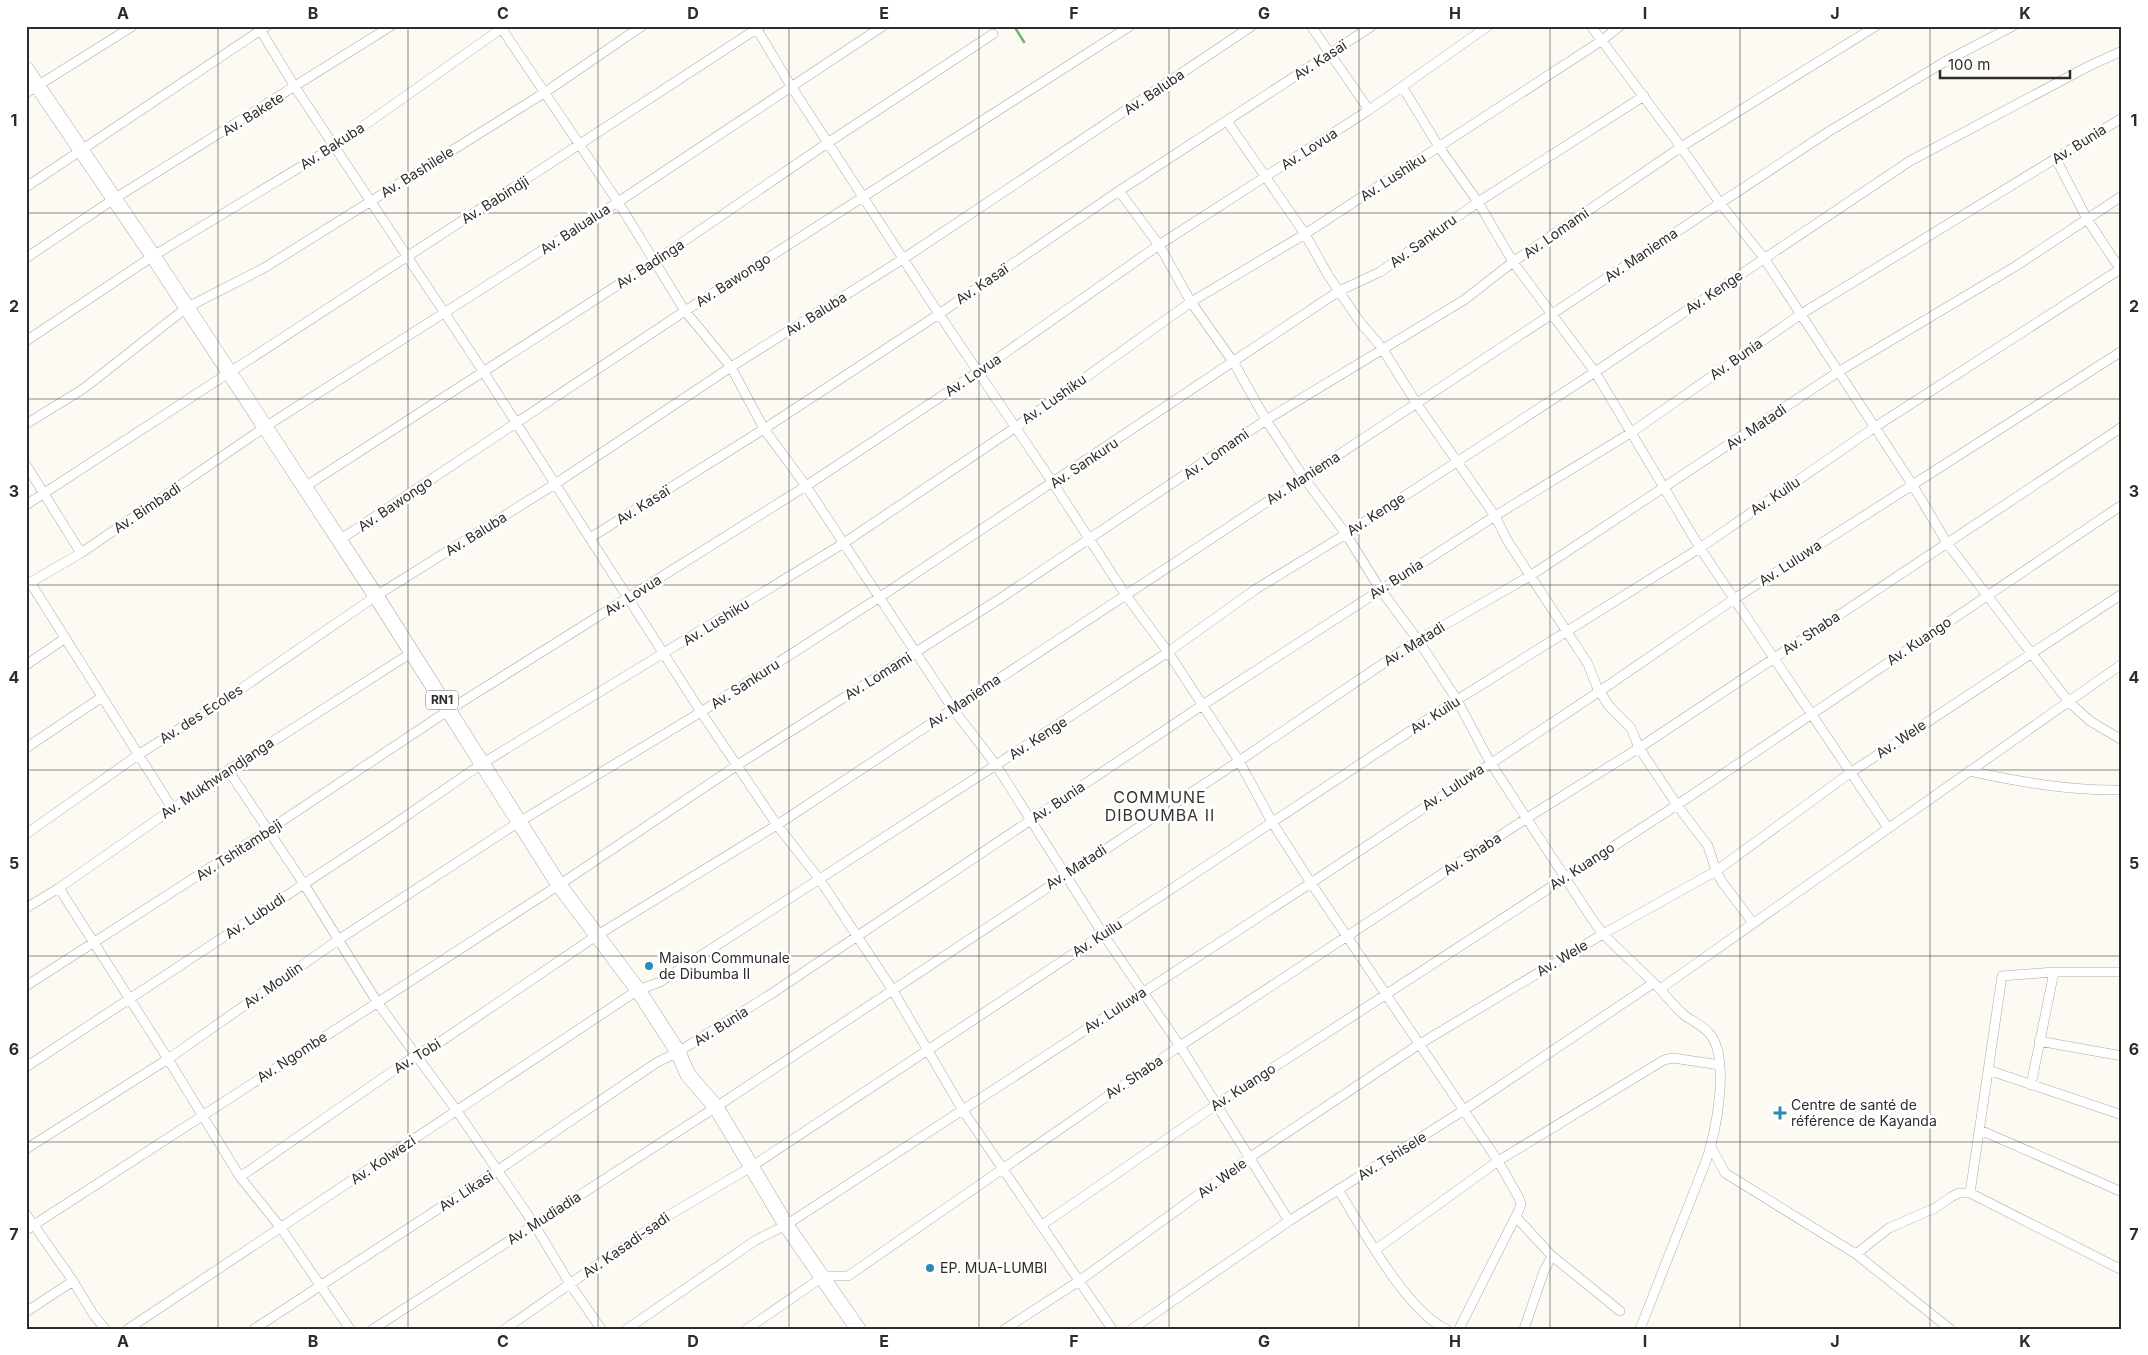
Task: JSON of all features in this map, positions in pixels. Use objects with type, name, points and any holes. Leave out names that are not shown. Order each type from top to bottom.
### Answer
[{"type":"highway","name":"RN1","points":[[26,69],[32,90],[80,150],[153,256],[303,488],[376,596],[559,885],[638,990],[678,1052],[688,1075],[716,1107],[786,1225],[824,1276],[858,1329]]},
{"type":"street","points":[[32,90],[133,26]]},
{"type":"street","name":"Av. Bakete","points":[[26,258],[114,199],[295,88],[390,26]]},
{"type":"street","name":"Av. Bashilele","points":[[26,424],[83,390],[186,308],[264,268],[544,93],[642,26]]},
{"type":"street","name":"Av. Balualua","points":[[264,427],[618,202],[883,26]]},
{"type":"street","name":"Av. Bawongo","points":[[338,541],[685,311],[1130,26]]},
{"type":"street","name":"Av. Baluba","points":[[376,596],[555,484],[731,367],[904,259],[1252,26]]},
{"type":"street","points":[[1311,26],[1369,110]]},
{"type":"street","name":"Av. Kasaï","points":[[590,538],[764,429],[939,314],[1119,191],[1372,26]]},
{"type":"street","name":"Av. Lovua","points":[[449,710],[806,486],[978,372],[1158,244],[1266,178],[1403,88],[1488,26]]},
{"type":"street","points":[[1591,26],[1601,42],[1644,96],[1720,203],[1764,258],[1876,427],[1947,543],[2068,701],[2090,721],[2122,740]]},
{"type":"street","name":"Av. Lushiku","points":[[483,763],[664,654],[844,542],[1016,427],[1191,302],[1305,234],[1601,42],[1620,26]]},
{"type":"street","name":"Av. Lomami","points":[[559,885],[736,766],[915,653],[1089,539],[1266,420],[1464,300],[1513,262],[1681,147],[1876,26]]},
{"type":"street","name":"Av. Maniema","points":[[596,936],[777,825],[1125,594],[1853,117],[1946,61],[2013,26]]},
{"type":"street","points":[[502,27],[618,202],[685,311],[731,367],[764,429],[844,542],[915,653],[996,766],[1142,993],[1180,1046],[1289,1221]]},
{"type":"street","name":"Av. Bakuba","points":[[26,341],[153,256],[335,146],[502,27]]},
{"type":"street","points":[[758,27],[791,86],[939,314],[1016,427],[1125,594],[1168,652],[1239,761],[1272,822],[1310,883],[1498,1161],[1521,1204],[1459,1329]]},
{"type":"street","name":"Av. Babindji","points":[[26,505],[228,371],[580,146],[758,27]]},
{"type":"street","points":[[26,187],[262,28],[295,88],[483,371],[736,766],[777,825],[820,880],[855,936],[892,989],[962,1109],[1112,1329]]},
{"type":"street","name":"Av. Badinga","points":[[303,488],[655,261],[829,142],[993,34]]},
{"type":"street","name":"Av. Kenge","points":[[638,990],[660,982],[996,766],[1168,652],[1256,589],[1346,534],[1595,372],[1910,161],[2089,66],[2122,51]]},
{"type":"street","points":[[1403,88],[1439,147],[1478,202],[1513,262],[1595,372],[1700,548],[1888,828]]},
{"type":"street","name":"Av. Sankuru","points":[[520,822],[701,712],[880,597],[1234,363],[1339,291],[1380,272],[1478,202],[1644,96]]},
{"type":"street","name":"Av. Bunia","points":[[678,1052],[771,994],[855,936],[1380,589],[1632,432],[1801,314],[2122,118]]},
{"type":"street","points":[[1227,121],[1305,234],[1328,275],[1360,322],[1382,348],[1417,404],[1495,516],[1530,576],[1588,664],[1609,706],[1630,728],[1639,748],[1677,805],[1708,846],[1716,871],[1753,923]]},
{"type":"street","points":[[2056,159],[2087,219],[2121,269]]},
{"type":"street","points":[[1119,191],[1158,244],[1191,302],[1234,363],[1266,420],[1304,478],[1346,534],[1380,589],[1418,640],[1457,700],[1490,762],[1603,934],[1686,1016],[1702,1026],[1710,1034],[1718,1053],[1720,1065],[1718,1103],[1711,1147],[1640,1329]]},
{"type":"street","name":"Av. Matadi","points":[[716,1107],[1239,761],[1418,640],[1530,576],[1838,372],[2016,266],[2122,196]]},
{"type":"street","name":"Av. Kuilu","points":[[751,1167],[1457,700],[1700,548],[1876,427],[2121,269]]},
{"type":"street","name":"Av. Luluwa","points":[[627,1329],[756,1240],[786,1225],[1310,883],[1490,762],[1600,691],[1734,599],[2122,351]]},
{"type":"street","name":"Av. Bimbadi","points":[[28,583],[81,553],[264,427]]},
{"type":"street","name":"Av. Shaba","points":[[824,1276],[848,1276],[1002,1167],[1180,1046],[1527,818],[1639,748],[2122,427]]},
{"type":"street","points":[[26,465],[81,553]]},
{"type":"street","name":"Av. Kuango","points":[[1042,1225],[1216,1105],[1677,805],[2122,505]]},
{"type":"street","points":[[28,583],[172,808]]},
{"type":"street","name":"Av. Wele","points":[[1005,1329],[1079,1281],[1249,1158],[1418,1045],[1603,934],[1716,871],[1850,773],[2122,594]]},
{"type":"street","name":"Av. des Ecoles","points":[[26,834],[138,755],[229,697],[376,596]]},
{"type":"street","points":[[26,665],[64,639]]},
{"type":"street","name":"Av. Mukhwandjanga","points":[[26,908],[59,888],[228,770],[411,653]]},
{"type":"street","points":[[1660,989],[2122,664]]},
{"type":"street","points":[[26,748],[102,697]]},
{"type":"street","name":"Av. Tshitambeji","points":[[26,986],[268,832],[449,710]]},
{"type":"street","name":"Av. Lubudi","points":[[26,1067],[130,1000],[483,763]]},
{"type":"street","points":[[228,770],[304,884],[377,1002],[498,1170],[534,1224],[570,1284],[601,1329]]},
{"type":"street","points":[[1969,771],[2032,784],[2095,791],[2122,790]]},
{"type":"street","name":"Av. Moulin","points":[[26,1149],[168,1059],[338,940],[520,822]]},
{"type":"street","name":"Av. Ngombe","points":[[30,1228],[559,885]]},
{"type":"street","points":[[59,888],[168,1059],[200,1116],[240,1177],[281,1228],[320,1288],[350,1329]]},
{"type":"street","name":"Av. Tobi","points":[[240,1177],[416,1055],[440,1042],[596,936]]},
{"type":"street","points":[[2031,1085],[2054,972]]},
{"type":"street","points":[[1970,1193],[2002,976],[2054,972],[2122,972]]},
{"type":"street","name":"Av. Tshisele","points":[[1132,1329],[1289,1221],[1464,1110],[1652,984]]},
{"type":"street","name":"Av. Kolwezi","points":[[128,1329],[638,990]]},
{"type":"street","points":[[2039,1041],[2122,1056]]},
{"type":"street","name":"Av. Likasi","points":[[254,1329],[320,1288],[656,1063],[678,1052]]},
{"type":"street","points":[[1375,1250],[1498,1161],[1664,1060],[1673,1058],[1720,1065]]},
{"type":"street","points":[[1988,1070],[2122,1115]]},
{"type":"street","name":"Av. Mudiadia","points":[[373,1329],[716,1107]]},
{"type":"street","points":[[1980,1130],[2122,1192]]},
{"type":"street","points":[[1711,1147],[1724,1173],[1856,1254],[1950,1329]]},
{"type":"street","name":"Av. Kasadi-sadi","points":[[505,1329],[666,1217],[751,1167]]},
{"type":"street","points":[[1338,1189],[1387,1270],[1432,1326],[1446,1329]]},
{"type":"street","points":[[1856,1254],[1889,1228],[1935,1208],[1959,1193],[1970,1193],[2122,1270]]},
{"type":"street","points":[[26,1214],[30,1228],[73,1281],[93,1314],[105,1329]]},
{"type":"street","points":[[1516,1217],[1552,1256],[1620,1311]]},
{"type":"street","points":[[1524,1329],[1544,1271],[1552,1256]]},
{"type":"street","points":[[747,1329],[824,1276]]},
{"type":"street","points":[[26,1312],[73,1281]]},
{"type":"waterway","points":[[1014,26],[1024,42]]},
{"type":"place","name":"Maison Communale de Dibumba II","points":[[649,966]]},
{"type":"place","name":"Centre de santé de référence de Kayanda","points":[[1780,1113]]},
{"type":"place","name":"EP. MUA-LUMBI","points":[[930,1268]]},
{"type":"district","name":"COMMUNE DIBOUMBA II","points":[[1160,806]]}]
